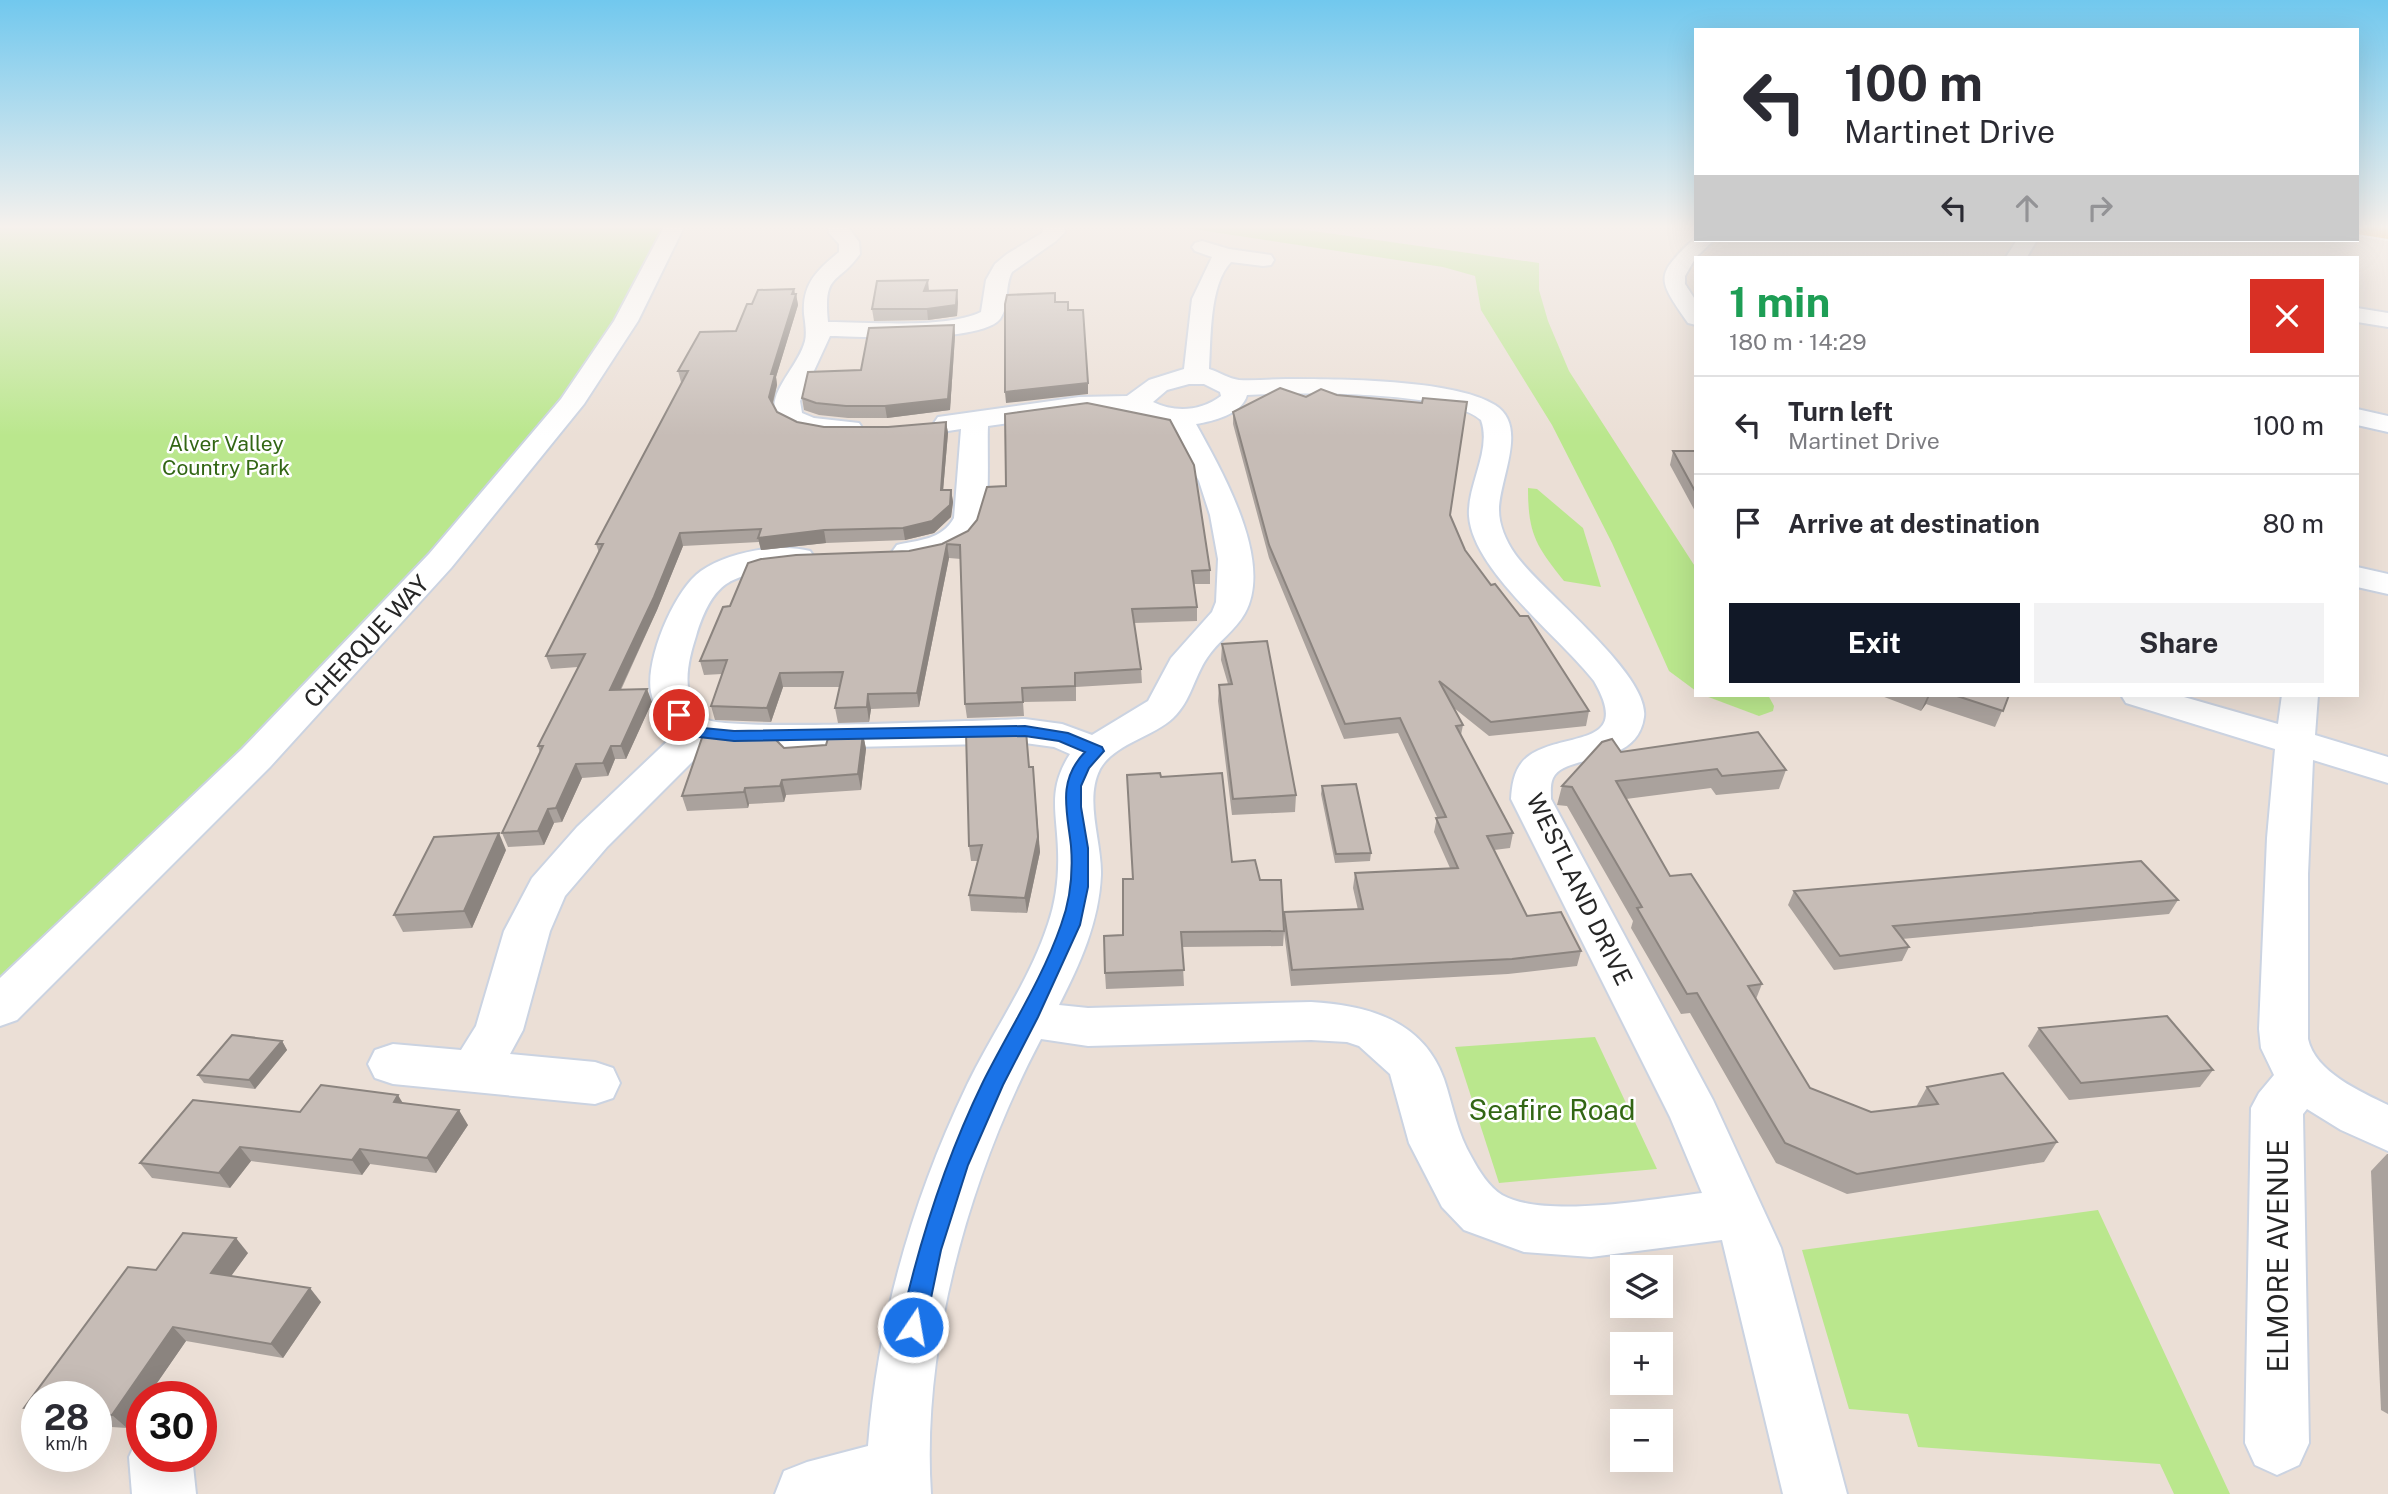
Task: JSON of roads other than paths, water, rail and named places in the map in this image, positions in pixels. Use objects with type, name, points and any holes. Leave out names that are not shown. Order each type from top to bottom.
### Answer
[{"type":"street","name":"CHERQUE WAY","points":[[0,1007],[257,758],[440,561],[571,404],[626,321],[638,297]]},
{"type":"street","points":[[817,297],[815,304],[819,329],[813,353],[787,401],[789,417],[809,426],[875,428]]},
{"type":"street","points":[[819,329],[940,328],[981,321],[992,311],[994,297]]},
{"type":"street","points":[[1204,297],[1215,382]]},
{"type":"street","points":[[1681,297],[1694,315]]},
{"type":"street","points":[[2359,315],[2388,320]]},
{"type":"street","points":[[925,425],[1079,405],[1137,404],[1156,414],[1179,417],[1228,404],[1236,392],[1215,382],[1178,377],[1140,396],[1137,404]]},
{"type":"street","name":"WESTLAND DRIVE","points":[[1215,382],[1423,393],[1465,401],[1484,408],[1493,417],[1498,427],[1486,488],[1484,512],[1487,533],[1500,557],[1590,652],[1621,695],[1626,711],[1624,728],[1615,738],[1545,762],[1535,771],[1529,784],[1531,799],[1695,1115],[1753,1248],[1815,1494]]},
{"type":"street","points":[[807,1494],[898,1482],[907,1353],[929,1250],[957,1165],[1070,925],[1079,887],[1079,848],[1073,786],[1082,765],[1096,751],[1157,713],[1168,702],[1189,657],[1228,612],[1235,596],[1236,570],[1222,501],[1179,417]]},
{"type":"street","points":[[2359,417],[2388,424]]},
{"type":"street","points":[[871,554],[920,551],[957,537],[965,528],[969,518],[975,420]]},
{"type":"street","points":[[833,556],[782,558],[732,568],[712,578],[699,589],[669,672],[669,691],[679,715],[699,733],[769,737],[1025,731],[1062,736],[1096,751]]},
{"type":"street","points":[[2359,577],[2388,584]]},
{"type":"street","points":[[2146,697],[2388,770]]},
{"type":"street","points":[[2300,697],[2294,742],[2286,901],[2286,1051],[2303,1078],[2334,1102],[2388,1129]]},
{"type":"street","points":[[474,1072],[499,1030],[527,931],[547,889],[592,837],[699,733]]},
{"type":"street","points":[[1028,1017],[1055,1024],[1088,1027],[1311,1021],[1347,1023],[1376,1032],[1408,1060],[1418,1077],[1435,1143],[1461,1190],[1483,1213],[1524,1227],[1591,1232],[1738,1213]]},
{"type":"street","points":[[393,1064],[596,1083]]},
{"type":"street","name":"ELMORE AVENUE","points":[[2277,1443],[2277,1108],[2303,1078]]},
{"type":"park label","name":"Alver Valley Country Park","points":[[226,455]]},
{"type":"park label","name":"Seafire Road","points":[[1552,1109]]}]
